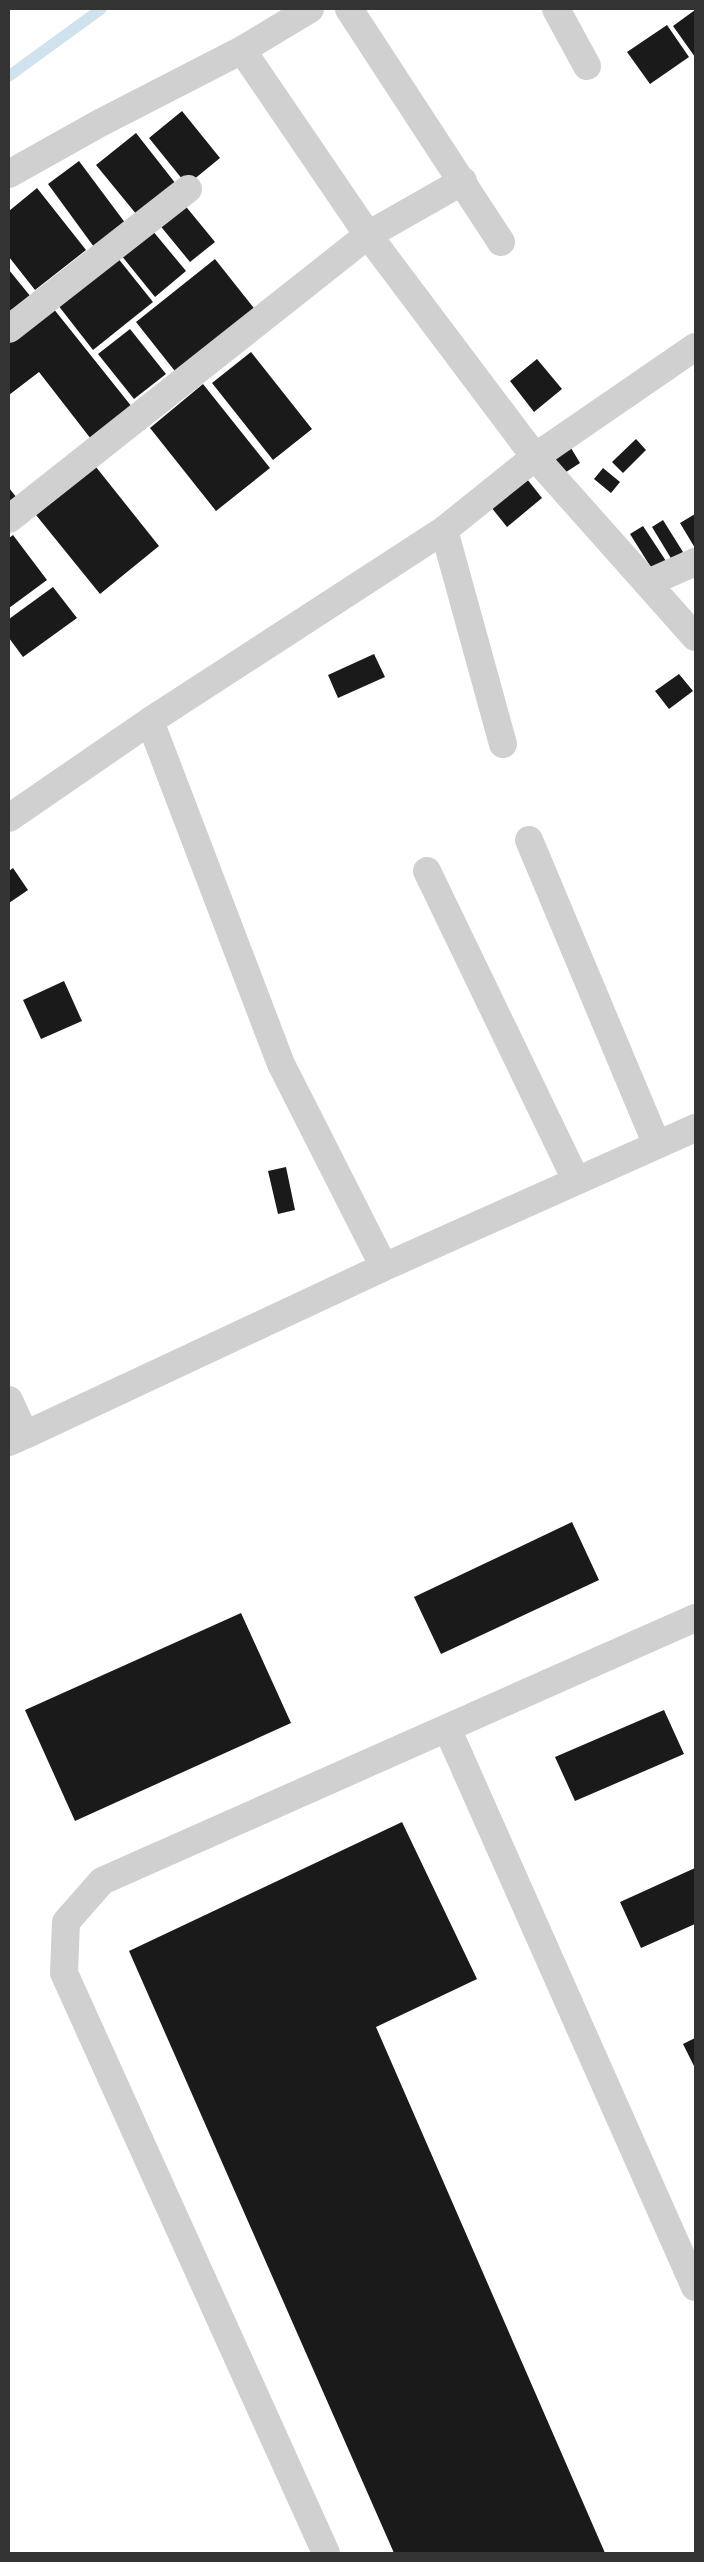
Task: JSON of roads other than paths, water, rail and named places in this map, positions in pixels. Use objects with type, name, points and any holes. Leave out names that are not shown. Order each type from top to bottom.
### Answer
[{"type":"street","points":[[9,174],[100,123],[242,50],[310,9]]},
{"type":"street","points":[[349,9],[463,181],[501,242]]},
{"type":"street","points":[[556,9],[587,66]]},
{"type":"street","points":[[242,50],[368,236],[535,457],[695,637]]},
{"type":"street","points":[[9,519],[368,236],[463,181]]},
{"type":"street","points":[[9,329],[188,190]]},
{"type":"street","points":[[9,818],[150,721],[444,530],[535,457],[695,347]]},
{"type":"street","points":[[444,530],[502,744]]},
{"type":"street","points":[[648,583],[695,562]]},
{"type":"street","points":[[150,721],[281,1064],[384,1267]]},
{"type":"street","points":[[529,840],[657,1145]]},
{"type":"street","points":[[427,871],[576,1180]]},
{"type":"street","points":[[9,1400],[17,1439],[384,1267],[695,1128]]},
{"type":"street","points":[[326,2553],[64,1973],[66,1922],[102,1881],[695,1618]]},
{"type":"street","points":[[447,1728],[695,2287]]},
{"type":"waterway","points":[[9,76],[101,9]]}]
